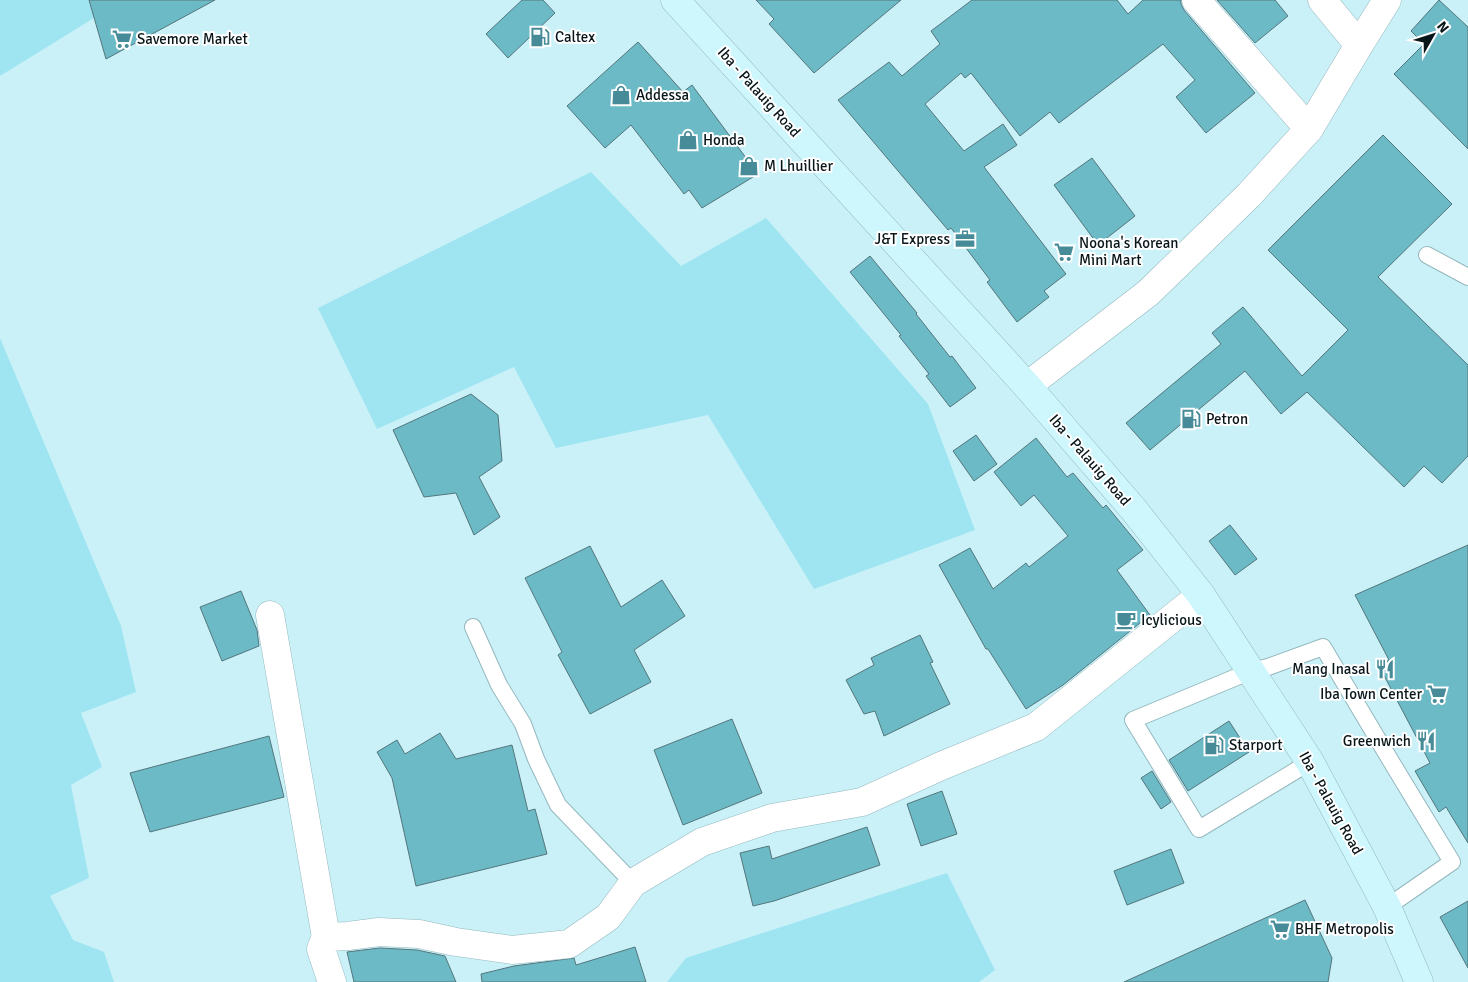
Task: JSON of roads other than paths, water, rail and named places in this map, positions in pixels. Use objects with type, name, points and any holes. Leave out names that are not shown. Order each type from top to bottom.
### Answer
[{"type":"main road","name":"Iba - Palauig Road","points":[[675,0],[1027,386],[1134,510],[1201,595],[1310,762],[1387,907],[1419,982]]},
{"type":"street","points":[[1196,0],[1309,129]]},
{"type":"street","points":[[1322,0],[1359,45]]},
{"type":"street","points":[[1027,386],[1148,293],[1249,195],[1309,129],[1387,0]]},
{"type":"street","points":[[326,937],[380,932],[419,934],[456,942],[512,950],[569,944],[608,917],[633,883],[702,842],[772,818],[862,802],[941,766],[1036,727],[1201,595]]},
{"type":"street","points":[[270,615],[326,937],[321,949],[332,982]]},
{"type":"lane","points":[[1428,255],[1468,277]]},
{"type":"lane","points":[[473,627],[499,684],[523,724],[536,759],[558,805],[633,883]]},
{"type":"lane","points":[[1310,762],[1198,830],[1133,720],[1251,671],[1323,647],[1452,862],[1387,907]]},
{"type":"place","name":"Caltex","points":[[540,37]]},
{"type":"place","name":"Savemore Market","points":[[122,39]]},
{"type":"place","name":"Addessa","points":[[621,95]]},
{"type":"place","name":"Honda","points":[[688,140]]},
{"type":"place","name":"M Lhuillier","points":[[749,166]]},
{"type":"place","name":"J&T Express","points":[[965,239]]},
{"type":"place","name":"Noona's Korean Mini Mart","points":[[1064,252]]},
{"type":"place","name":"Petron","points":[[1191,419]]},
{"type":"place","name":"Icylicious","points":[[1126,620]]},
{"type":"place","name":"Mang Inasal","points":[[1385,669]]},
{"type":"place","name":"Iba Town Center","points":[[1437,694]]},
{"type":"place","name":"Greenwich","points":[[1426,741]]},
{"type":"place","name":"Starport","points":[[1214,745]]},
{"type":"place","name":"BHF Metropolis","points":[[1280,929]]}]
